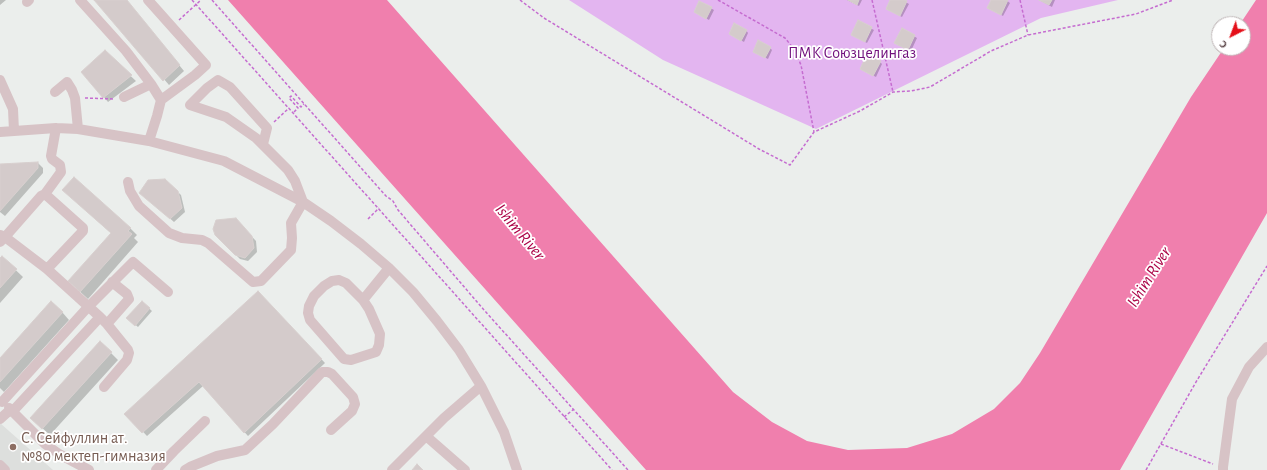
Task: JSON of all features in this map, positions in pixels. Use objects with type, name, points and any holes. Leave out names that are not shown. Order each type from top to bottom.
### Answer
[{"type":"street","points":[[80,0],[126,51],[161,100]]},
{"type":"street","points":[[148,0],[173,26],[206,65],[161,100],[149,141]]},
{"type":"street","points":[[0,80],[13,109],[14,131]]},
{"type":"street","points":[[262,144],[267,128],[230,87],[218,80],[207,88],[190,105],[226,117],[262,144],[288,170],[295,182],[303,202]]},
{"type":"street","points":[[55,92],[67,82],[75,98],[78,129]]},
{"type":"street","points":[[124,97],[151,84]]},
{"type":"street","points":[[56,128],[51,156],[52,159],[60,165],[62,172],[45,194],[41,196],[2,238],[47,269],[104,321],[128,350],[129,356],[127,360],[104,387]]},
{"type":"street","points":[[0,132],[56,128],[78,129],[149,141],[224,161],[303,202],[361,244],[389,268],[413,292],[437,321],[459,350],[481,386],[504,432],[517,470]]},
{"type":"street","points":[[128,182],[130,191],[139,206],[169,233],[182,238],[202,240],[208,243],[253,282],[261,281],[291,250],[291,223],[303,202]]},
{"type":"street","points":[[45,194],[83,228],[83,231],[47,269]]},
{"type":"street","points":[[89,470],[58,454],[45,444],[1,401],[88,307],[133,262],[168,292]]},
{"type":"street","points":[[363,300],[389,268]]},
{"type":"street","points":[[339,280],[346,283],[363,300],[369,309],[380,334],[379,345],[376,352],[351,360],[344,359],[310,320],[308,306],[314,296],[324,286],[332,281],[339,280]]},
{"type":"street","points":[[0,419],[11,411],[104,321],[129,299],[127,294],[112,282]]},
{"type":"street","points":[[1223,469],[1232,399],[1249,367],[1267,347]]},
{"type":"street","points":[[185,470],[217,456],[245,450],[273,424],[322,372],[332,374],[353,397],[355,404],[352,411],[331,430]]},
{"type":"street","points":[[392,470],[444,418],[481,386]]},
{"type":"street","points":[[156,470],[205,421]]},
{"type":"street","points":[[426,436],[465,470]]},
{"type":"street","points":[[0,465],[5,470]]},
{"type":"path","points":[[192,0],[612,470]]},
{"type":"path","points":[[173,26],[201,0]]},
{"type":"path","points":[[212,0],[386,196],[393,201],[398,210],[484,310],[628,470]]},
{"type":"path","points":[[520,0],[550,22],[752,145],[790,165],[814,132],[860,111],[893,92],[911,91],[930,87],[992,51],[1028,35],[1136,14],[1173,0]]},
{"type":"path","points":[[718,0],[785,38],[794,49],[801,65],[814,132]]},
{"type":"path","points":[[872,0],[893,92]]},
{"type":"path","points":[[1020,0],[1028,35]]},
{"type":"path","points":[[293,113],[298,108],[289,98],[291,96],[301,107],[304,104]]},
{"type":"path","points":[[75,98],[119,99],[124,97]]},
{"type":"path","points":[[368,219],[379,208]]},
{"type":"path","points":[[1146,470],[1196,382],[1267,266]]},
{"type":"path","points":[[564,417],[574,409]]},
{"type":"path","points":[[1161,444],[1223,469]]},
{"type":"shaded area","name":"С. Сейфуллин ат. №80 мектеп-гимназия","points":[[0,423],[53,470],[0,470]]},
{"type":"green space","name":"ПМК Союзцелингаз","points":[[569,0],[1118,0],[1041,18],[816,129],[663,60]]},
{"type":"water","name":"Ishim River","points":[[228,0],[387,0],[733,392],[772,422],[807,441],[848,450],[907,448],[952,434],[994,409],[1020,383],[1040,353],[1191,97],[1219,56],[1251,56],[1251,16],[1245,16],[1256,0],[1267,0],[1267,213],[1120,470],[646,470]]},
{"type":"building","points":[[94,0],[127,0],[180,65],[163,81]]},
{"type":"building","points":[[848,0],[859,0],[857,5]]},
{"type":"building","points":[[890,0],[907,1],[900,16],[886,9]]},
{"type":"building","points":[[991,0],[1008,0],[1001,15],[987,8]]},
{"type":"building","points":[[1039,0],[1052,0],[1049,5]]},
{"type":"building","points":[[699,1],[712,7],[706,19],[694,12]]},
{"type":"building","points":[[858,20],[872,27],[865,42],[851,35]]},
{"type":"building","points":[[734,23],[747,30],[741,41],[729,34]]},
{"type":"building","points":[[902,28],[915,35],[908,50],[894,43]]},
{"type":"building","points":[[758,40],[771,47],[765,58],[753,52]]},
{"type":"building","points":[[105,50],[132,75],[103,98],[81,72]]},
{"type":"building","points":[[867,54],[881,61],[873,76],[860,69]]},
{"type":"building","points":[[38,162],[38,168],[0,211],[0,164]]},
{"type":"building","points":[[74,177],[131,228],[128,231],[132,234],[80,292],[68,281],[111,233],[62,190]]},
{"type":"building","points":[[165,179],[178,191],[182,208],[170,219],[139,193],[148,180]]},
{"type":"building","points":[[236,218],[252,236],[254,248],[245,258],[235,255],[215,235],[213,229],[216,220]]},
{"type":"building","points":[[2,256],[17,269],[0,288],[0,258]]},
{"type":"building","points":[[258,291],[322,359],[244,433],[199,382],[142,433],[124,414]]},
{"type":"building","points":[[51,301],[63,312],[0,382],[0,358]]},
{"type":"building","points":[[142,301],[150,308],[135,326],[126,318]]},
{"type":"building","points":[[100,341],[112,352],[42,429],[30,418]]},
{"type":"building","points":[[417,464],[423,470],[412,470]]},
{"type":"place","name":"С. Сейфуллин ат. №80 мектеп-гимназия","points":[[13,447]]}]
